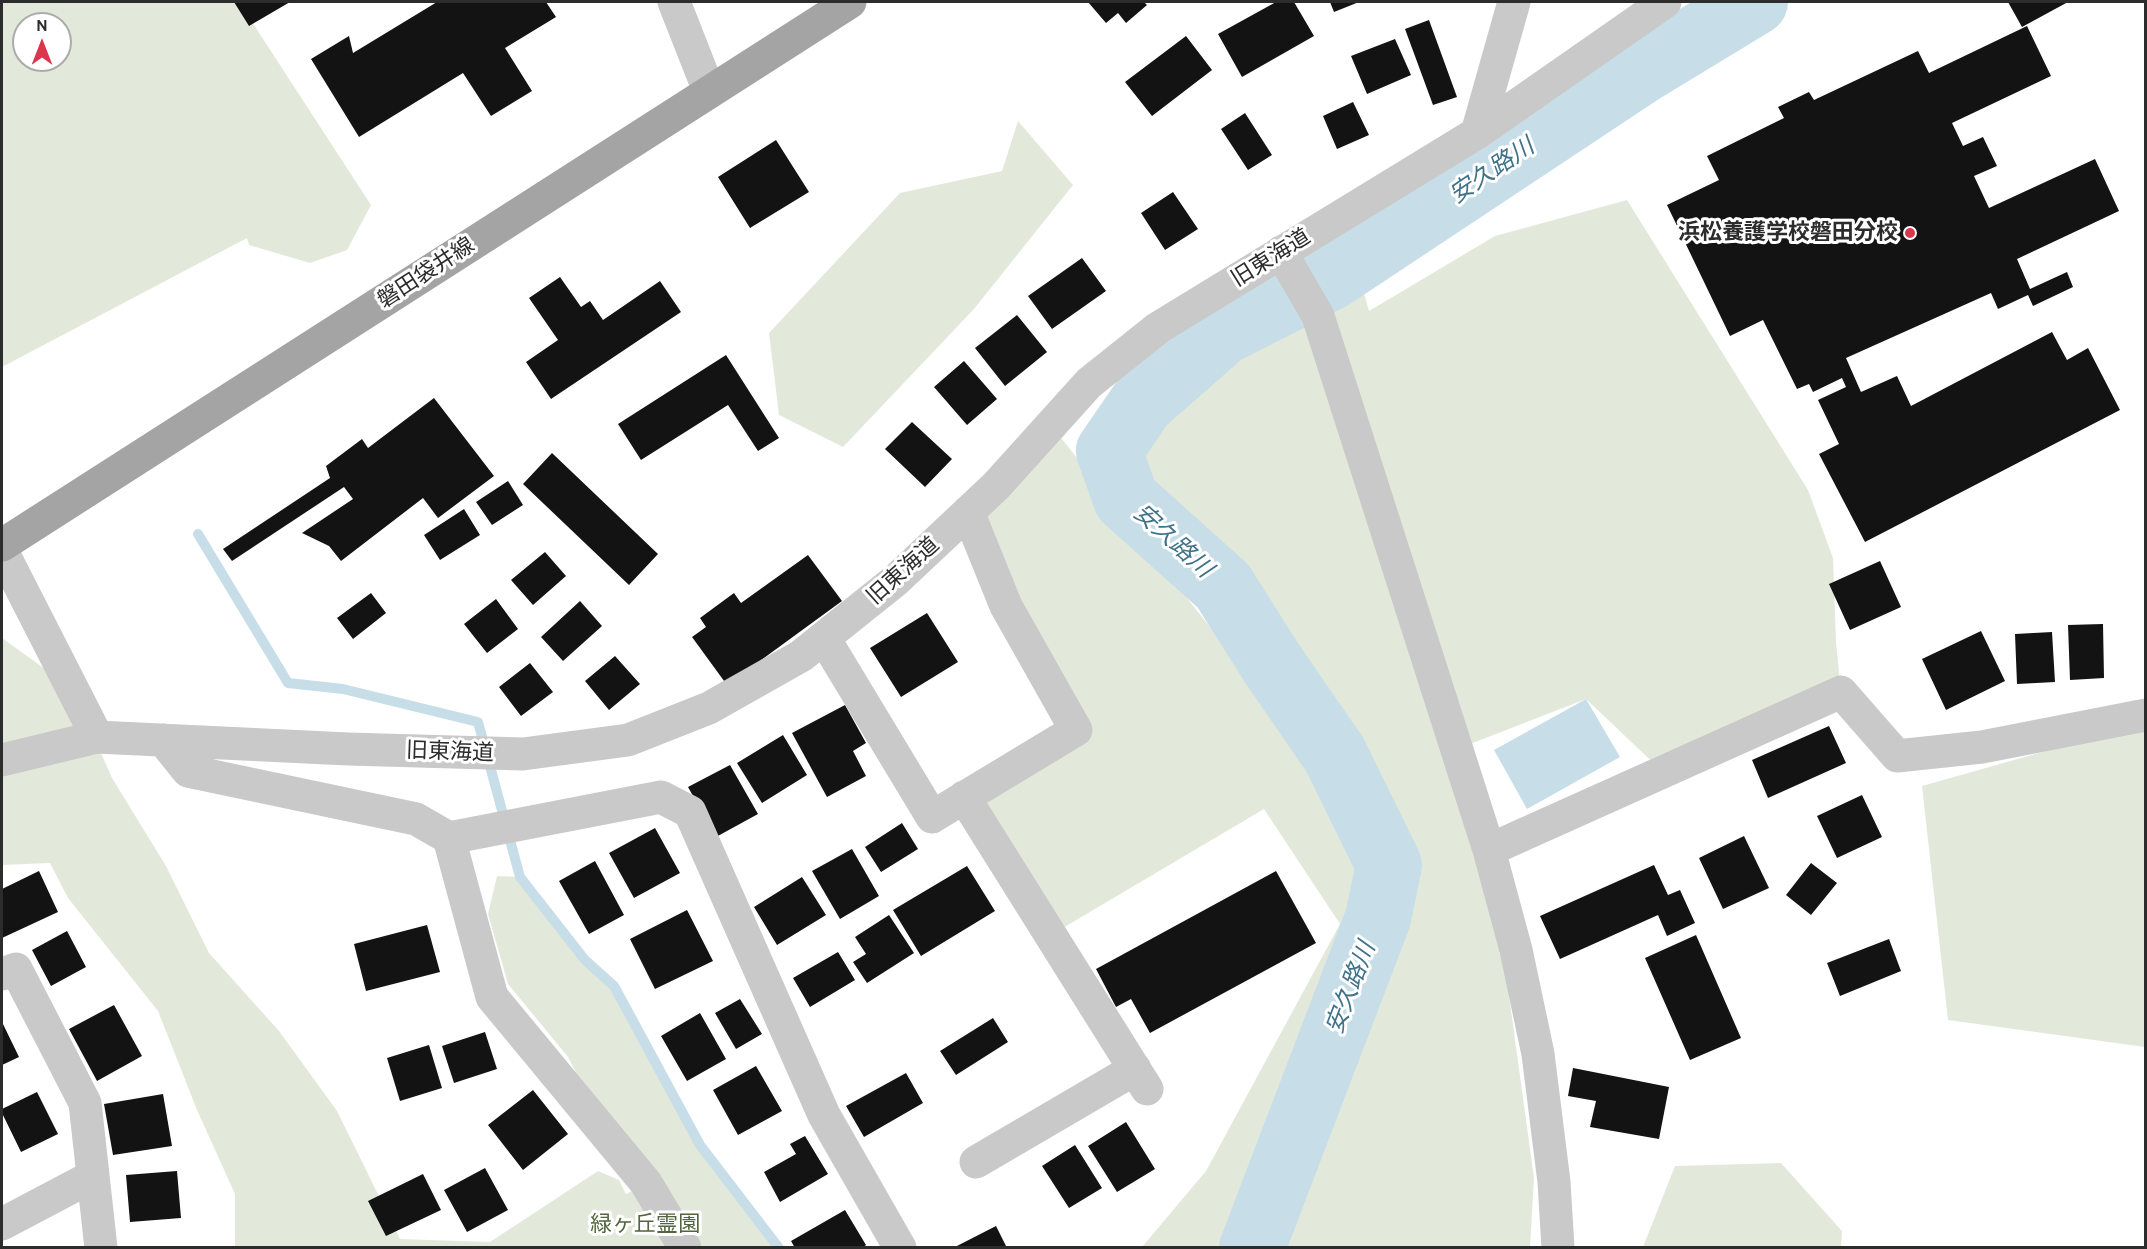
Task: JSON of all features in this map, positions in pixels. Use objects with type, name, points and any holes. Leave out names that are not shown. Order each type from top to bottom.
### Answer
[{"type":"main road","name":"磐田袋井線","points":[[2,545],[850,2]]},
{"type":"street","points":[[674,2],[710,91]]},
{"type":"street","points":[[1477,134],[1514,2]]},
{"type":"street","name":"旧東海道","points":[[2,760],[97,736],[348,749],[523,754],[628,740],[709,708],[801,656],[896,580],[996,486],[1089,383],[1158,328],[1477,134],[1665,2]]},
{"type":"street","points":[[1281,252],[1318,316],[1489,850],[1516,950],[1538,1054],[1554,1182],[1558,1248]]},
{"type":"street","points":[[824,638],[932,817],[1076,730],[1006,606],[968,512]]},
{"type":"street","points":[[2,551],[97,736]]},
{"type":"street","points":[[1489,850],[1841,692],[1897,756],[1982,747],[2145,715]]},
{"type":"street","points":[[163,740],[188,771],[416,819],[449,838],[662,796],[690,812],[824,1115],[900,1248]]},
{"type":"street","points":[[964,797],[1141,1079],[976,1162]]},
{"type":"street","points":[[449,838],[492,997],[646,1184],[685,1248]]},
{"type":"street","points":[[2,974],[16,969],[85,1103],[101,1248]]},
{"type":"street","points":[[2,1224],[93,1176]]},
{"type":"green space","points":[[2,2],[239,2],[371,205],[347,250],[310,263],[249,245],[247,238],[2,367]]},
{"type":"green space","points":[[1018,121],[1073,185],[974,309],[843,447],[779,415],[769,333],[900,193],[1002,171]]},
{"type":"green space","points":[[1627,200],[1808,490],[1833,558],[1836,642],[1841,692],[1663,772],[1586,699],[1465,746],[1489,850],[1534,1178],[1530,1247],[1142,1247],[1206,1171],[1340,924],[1264,809],[1051,935],[972,809],[1086,736],[973,508],[1051,425],[1265,697],[1126,499],[1129,422],[1248,320],[1364,293],[1369,311],[1495,236]]},
{"type":"green space","name":"緑ヶ丘霊園","points":[[2,638],[73,689],[112,778],[166,866],[209,953],[279,1031],[337,1111],[400,1239],[490,1242],[598,1171],[619,1180],[626,1194],[642,1186],[613,1144],[568,1057],[508,984],[488,914],[497,876],[520,877],[614,986],[700,1145],[779,1247],[235,1247],[235,1194],[197,1110],[158,1011],[68,898],[50,863],[2,865]]},
{"type":"green space","points":[[2145,723],[2145,1047],[1948,1020],[1922,786]]},
{"type":"green space","points":[[1781,1163],[1842,1231],[1841,1247],[1643,1247],[1675,1166]]},
{"type":"water","points":[[1586,699],[1620,757],[1527,809],[1494,750]]},
{"type":"building","points":[[234,2],[290,2],[249,26]]},
{"type":"building","points":[[437,2],[546,2],[556,17],[505,48],[532,91],[491,116],[463,73],[359,137],[311,59],[349,36],[353,53]]},
{"type":"building","points":[[1088,2],[1144,2],[1147,5],[1126,23],[1118,13],[1106,23]]},
{"type":"building","points":[[1276,2],[1294,2],[1314,36],[1242,77],[1218,34]]},
{"type":"building","points":[[1330,2],[1359,2],[1334,12]]},
{"type":"building","points":[[2008,2],[2068,2],[2022,27]]},
{"type":"building","points":[[1429,20],[1457,97],[1433,105],[1405,29]]},
{"type":"building","points":[[2027,26],[2051,76],[1952,123],[1963,146],[1983,137],[1997,166],[1974,176],[1989,208],[2095,159],[2119,211],[2017,259],[2030,289],[2067,272],[2073,287],[2033,306],[2028,295],[1998,309],[1991,293],[1846,358],[1861,392],[1897,376],[1911,406],[2052,332],[2067,360],[2088,348],[2120,410],[1865,542],[1819,454],[1839,444],[1818,400],[1846,387],[1842,378],[1813,392],[1809,384],[1797,389],[1763,320],[1730,336],[1667,205],[1719,180],[1707,156],[1784,118],[1778,107],[1809,92],[1814,100],[1918,51],[1929,73]]},
{"type":"building","points":[[1186,36],[1212,70],[1152,116],[1125,82]]},
{"type":"building","points":[[1395,39],[1411,75],[1367,94],[1351,56]]},
{"type":"building","points":[[1353,102],[1369,135],[1337,149],[1323,116]]},
{"type":"building","points":[[1245,113],[1272,155],[1248,170],[1221,129]]},
{"type":"building","points":[[776,140],[809,192],[750,228],[718,177]]},
{"type":"building","points":[[1173,192],[1198,229],[1165,250],[1141,213]]},
{"type":"building","points":[[1082,258],[1106,291],[1052,329],[1028,296]]},
{"type":"building","points":[[560,277],[581,307],[590,301],[603,320],[660,281],[681,312],[551,399],[526,362],[558,340],[529,298]]},
{"type":"building","points":[[1017,315],[1047,352],[1005,386],[975,348]]},
{"type":"building","points":[[726,355],[779,438],[758,451],[728,405],[641,460],[618,424]]},
{"type":"building","points":[[964,361],[997,399],[967,425],[934,387]]},
{"type":"building","points":[[434,398],[494,476],[438,518],[423,498],[341,561],[329,546],[302,533],[353,499],[344,487],[232,561],[223,549],[330,478],[326,466],[362,439],[368,448]]},
{"type":"building","points":[[912,422],[952,459],[925,487],[885,449]]},
{"type":"building","points":[[552,453],[658,554],[629,585],[523,484]]},
{"type":"building","points":[[508,481],[523,505],[492,525],[476,502]]},
{"type":"building","points":[[464,509],[480,535],[440,560],[424,535]]},
{"type":"building","points":[[545,552],[566,576],[533,605],[511,580]]},
{"type":"building","points":[[808,555],[842,601],[727,685],[692,637],[706,627],[700,618],[734,593],[741,603]]},
{"type":"building","points":[[1880,561],[1901,607],[1850,630],[1829,584]]},
{"type":"building","points":[[371,593],[386,613],[353,639],[337,618]]},
{"type":"building","points":[[496,599],[518,629],[487,653],[464,624]]},
{"type":"building","points":[[580,601],[602,626],[563,661],[541,637]]},
{"type":"building","points":[[927,613],[958,662],[901,697],[870,648]]},
{"type":"building","points":[[2103,624],[2104,678],[2070,680],[2068,625]]},
{"type":"building","points":[[1981,631],[2005,681],[1946,710],[1922,659]]},
{"type":"building","points":[[2052,632],[2055,682],[2017,684],[2015,634]]},
{"type":"building","points":[[615,656],[640,684],[609,710],[585,681]]},
{"type":"building","points":[[530,663],[553,692],[521,716],[499,687]]},
{"type":"building","points":[[845,705],[866,743],[853,751],[866,776],[827,797],[792,733]]},
{"type":"building","points":[[1829,726],[1846,763],[1768,798],[1752,760]]},
{"type":"building","points":[[783,735],[807,775],[762,803],[737,763]]},
{"type":"building","points":[[730,765],[758,814],[716,837],[688,787]]},
{"type":"building","points":[[1862,795],[1882,837],[1837,858],[1817,816]]},
{"type":"building","points":[[902,823],[918,849],[881,872],[865,847]]},
{"type":"building","points":[[655,828],[680,873],[634,898],[609,853]]},
{"type":"building","points":[[1744,836],[1769,888],[1723,909],[1699,858]]},
{"type":"building","points":[[852,849],[879,896],[840,919],[812,871]]},
{"type":"building","points":[[595,861],[624,915],[589,934],[559,881]]},
{"type":"building","points":[[1811,863],[1837,883],[1811,915],[1786,895]]},
{"type":"building","points":[[1654,865],[1668,895],[1680,890],[1695,923],[1667,936],[1658,915],[1560,959],[1540,916]]},
{"type":"building","points":[[967,866],[995,911],[921,956],[893,910]]},
{"type":"building","points":[[39,871],[58,912],[2,938],[2,889]]},
{"type":"building","points":[[1276,871],[1316,943],[1150,1033],[1131,999],[1116,1007],[1096,969]]},
{"type":"building","points":[[802,877],[826,915],[777,945],[754,907]]},
{"type":"building","points":[[687,910],[713,961],[655,989],[630,939]]},
{"type":"building","points":[[889,915],[914,953],[867,983],[853,962],[866,954],[855,937]]},
{"type":"building","points":[[427,925],[440,972],[366,991],[354,944]]},
{"type":"building","points":[[67,931],[86,967],[51,986],[32,950]]},
{"type":"building","points":[[1696,935],[1741,1038],[1690,1060],[1645,958]]},
{"type":"building","points":[[1889,939],[1901,971],[1840,996],[1827,963]]},
{"type":"building","points":[[838,952],[855,980],[810,1007],[793,978]]},
{"type":"building","points":[[740,999],[762,1034],[736,1049],[715,1013]]},
{"type":"building","points":[[114,1005],[142,1056],[97,1081],[69,1029]]},
{"type":"building","points":[[700,1013],[726,1059],[687,1081],[661,1036]]},
{"type":"building","points":[[993,1018],[1008,1042],[956,1075],[940,1051]]},
{"type":"building","points":[[2,1022],[19,1057],[2,1065]]},
{"type":"building","points":[[485,1032],[497,1069],[454,1083],[442,1046]]},
{"type":"building","points":[[429,1045],[442,1088],[400,1101],[387,1058]]},
{"type":"building","points":[[756,1066],[782,1111],[738,1135],[713,1090]]},
{"type":"building","points":[[1573,1068],[1669,1087],[1659,1139],[1590,1127],[1596,1101],[1568,1096]]},
{"type":"building","points":[[906,1073],[923,1103],[864,1137],[846,1106]]},
{"type":"building","points":[[533,1090],[568,1134],[523,1170],[488,1125]]},
{"type":"building","points":[[37,1092],[58,1134],[21,1152],[2,1109]]},
{"type":"building","points":[[163,1094],[172,1146],[113,1155],[104,1104]]},
{"type":"building","points":[[1126,1122],[1155,1169],[1117,1192],[1088,1146]]},
{"type":"building","points":[[805,1136],[828,1174],[780,1202],[764,1172],[796,1154],[790,1144]]},
{"type":"building","points":[[1075,1145],[1102,1188],[1069,1208],[1042,1166]]},
{"type":"building","points":[[485,1168],[508,1210],[467,1232],[444,1190]]},
{"type":"building","points":[[177,1171],[181,1218],[130,1222],[126,1175]]},
{"type":"building","points":[[423,1174],[441,1210],[386,1236],[368,1201]]},
{"type":"building","points":[[845,1210],[866,1245],[862,1248],[795,1248],[791,1241]]},
{"type":"building","points":[[996,1226],[1007,1248],[953,1248]]},
{"type":"waterway","name":"安久路川","points":[[1252,1248],[1378,918],[1389,865],[1335,755],[1271,662],[1223,586],[1126,499],[1109,451],[1142,403],[1223,332],[1331,277],[1643,70],[1755,2]]},
{"type":"waterway","points":[[198,534],[288,683],[343,689],[478,722],[520,877],[585,960],[614,986],[700,1145],[779,1248]]},
{"type":"place","name":"浜松養護学校磐田分校","points":[[1910,233]]}]
